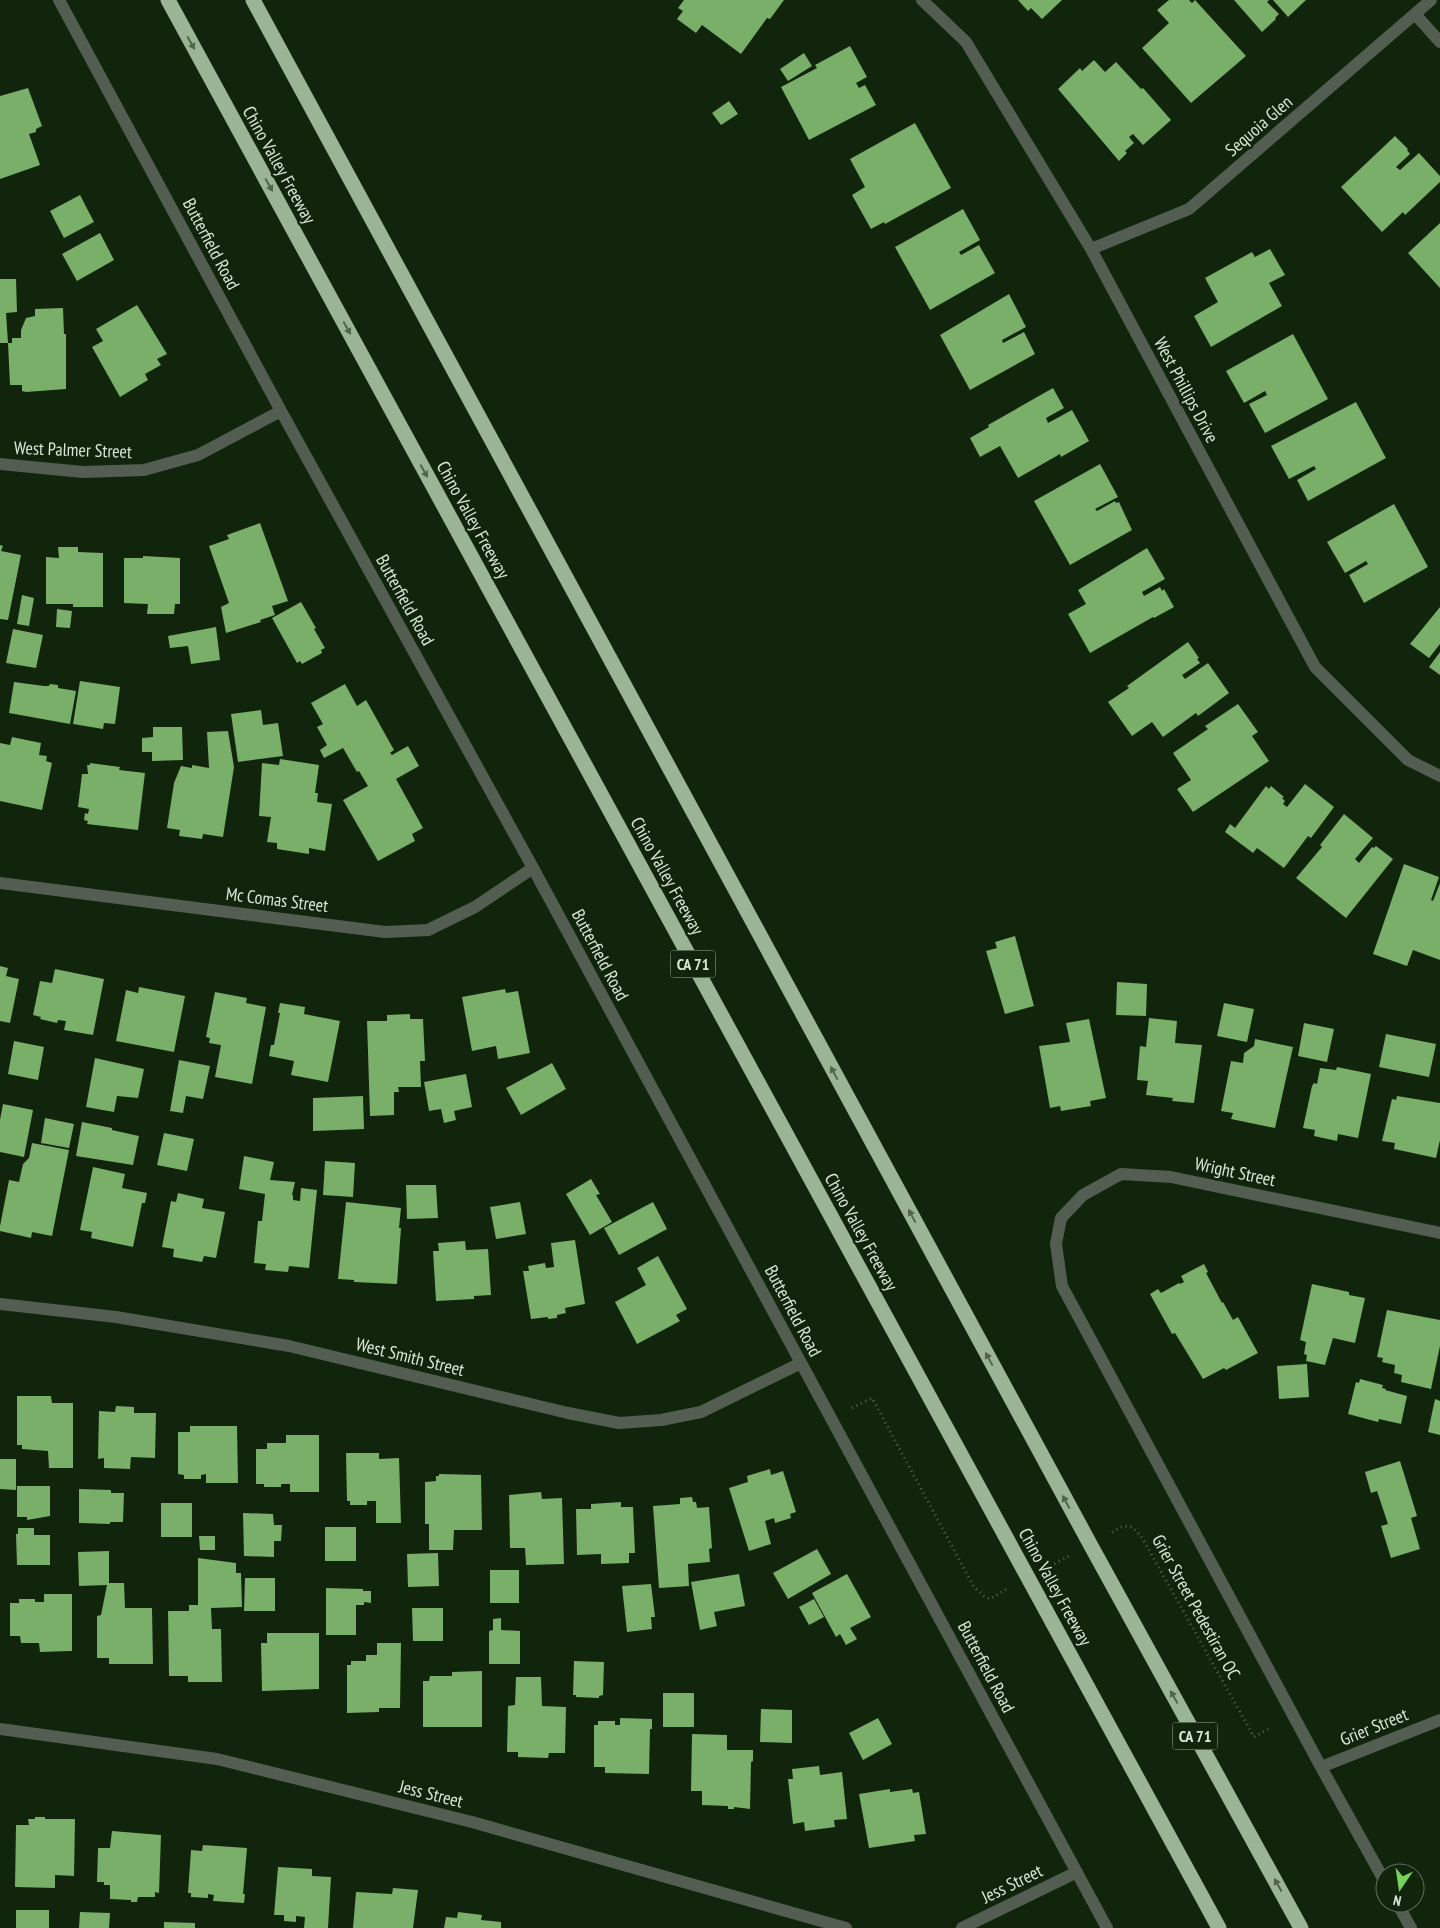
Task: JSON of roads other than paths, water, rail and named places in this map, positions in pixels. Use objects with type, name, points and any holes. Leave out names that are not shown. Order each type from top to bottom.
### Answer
[{"type":"highway","name":"Chino Valley Freeway","points":[[168,0],[1219,1928]]},
{"type":"highway","name":"CA 71","points":[[253,0],[1094,1553],[1301,1928]]},
{"type":"street","name":"Butterfield Road","points":[[59,0],[281,411],[533,868],[1107,1928]]},
{"type":"street","name":"West Phillips Drive","points":[[922,0],[966,42],[1091,249],[1315,667],[1408,760],[1440,776]]},
{"type":"street","name":"Sequoia Glen","points":[[1091,249],[1189,209],[1430,0]]},
{"type":"street","points":[[1415,14],[1440,42]]},
{"type":"street","name":"West Palmer Street","points":[[0,464],[83,472],[144,470],[198,455],[281,411]]},
{"type":"street","name":"Mc Comas Street","points":[[0,883],[385,932],[428,930],[475,907],[533,868]]},
{"type":"street","name":"Wright Street","points":[[1321,1767],[1062,1286],[1056,1244],[1061,1218],[1083,1195],[1121,1174],[1171,1177],[1440,1232]]},
{"type":"street","name":"West Smith Street","points":[[0,1304],[116,1317],[289,1346],[568,1413],[619,1423],[661,1420],[701,1412],[801,1363]]},
{"type":"street","name":"Grier Street","points":[[1321,1767],[1440,1720]]},
{"type":"street","name":"Jess Street","points":[[0,1729],[217,1759],[472,1822],[846,1928]]},
{"type":"street","points":[[1321,1767],[1375,1864]]},
{"type":"street","name":"Jess Street","points":[[962,1928],[1077,1872]]},
{"type":"street","points":[[1403,1913],[1411,1928]]}]
